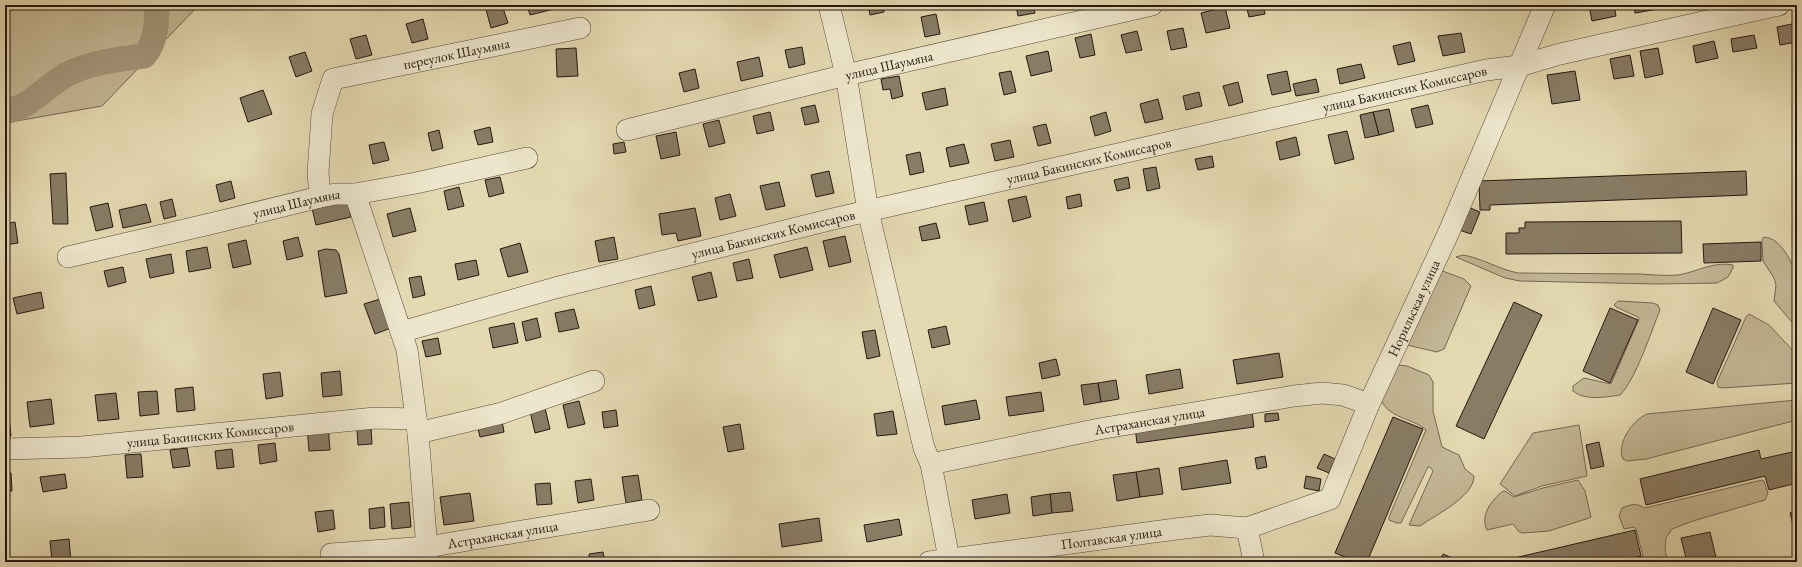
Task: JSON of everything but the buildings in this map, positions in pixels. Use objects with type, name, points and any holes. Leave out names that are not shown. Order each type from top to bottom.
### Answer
[{"type":"street","points":[[829,5],[846,75],[868,211],[924,448],[931,464],[939,560]]},
{"type":"street","name":"улица Шаумяна","points":[[627,130],[846,75],[1152,5]]},
{"type":"street","name":"Норильская улица","points":[[1247,528],[1330,499],[1369,404],[1448,234],[1545,5]]},
{"type":"street","name":"улица Бакинских Комиссаров","points":[[401,332],[621,271],[868,211],[1486,70],[1519,66],[1560,54],[1779,5]]},
{"type":"street","name":"переулок Шаумяна","points":[[320,197],[318,173],[322,114],[333,79],[580,28]]},
{"type":"street","name":"улица Шаумяна","points":[[68,257],[214,224],[320,197],[336,194],[355,194],[416,183],[527,158]]},
{"type":"street","points":[[355,194],[407,350],[417,426],[427,554]]},
{"type":"street","name":"улица Бакинских Комиссаров","points":[[5,449],[82,447],[375,418],[417,426],[502,413],[594,381]]},
{"type":"street","name":"Астраханская улица","points":[[931,464],[1099,429],[1294,396],[1322,393],[1343,396],[1369,404]]},
{"type":"street","name":"Астраханская улица","points":[[331,554],[427,554],[649,510]]},
{"type":"street","name":"Полтавская улица","points":[[939,560],[1196,526],[1210,525],[1247,528]]},
{"type":"street","points":[[1247,528],[1254,562]]},
{"type":"shaded area","points":[[5,5],[199,5],[102,106],[5,123]]},
{"type":"shaded area","points":[[1764,237],[1776,242],[1782,247],[1793,268],[1798,287],[1797,328],[1774,301],[1776,285],[1774,278],[1763,261],[1762,240]]},
{"type":"shaded area","points":[[1463,255],[1470,256],[1518,273],[1678,275],[1719,264],[1733,265],[1733,268],[1728,277],[1717,283],[1657,284],[1520,281],[1505,278],[1456,257]]},
{"type":"shaded area","points":[[1440,270],[1464,279],[1471,286],[1444,349],[1437,352],[1407,345]]},
{"type":"shaded area","points":[[1618,301],[1653,303],[1658,305],[1660,310],[1643,355],[1632,378],[1620,395],[1596,398],[1583,396],[1573,391],[1573,386],[1584,378],[1611,384],[1639,319],[1638,317],[1616,307],[1614,305]]},
{"type":"shaded area","points":[[1749,314],[1769,325],[1797,355],[1797,383],[1722,388],[1718,387],[1717,382],[1746,317]]},
{"type":"shaded area","points":[[1398,365],[1407,366],[1429,375],[1433,382],[1433,411],[1442,447],[1459,455],[1465,469],[1474,476],[1468,491],[1461,498],[1453,505],[1420,526],[1409,525],[1433,471],[1430,467],[1428,467],[1401,523],[1389,520],[1426,430],[1421,426],[1394,414],[1384,405],[1381,399]]},
{"type":"shaded area","points":[[1797,400],[1797,420],[1646,459],[1627,461],[1623,459],[1621,453],[1624,439],[1631,427],[1636,421],[1647,414]]},
{"type":"shaded area","points":[[1579,425],[1587,476],[1542,486],[1515,496],[1500,484],[1533,433]]},
{"type":"shaded area","points":[[1578,480],[1585,491],[1591,517],[1549,531],[1523,533],[1519,532],[1513,524],[1487,530],[1485,519],[1488,509],[1494,499],[1503,491],[1514,497],[1543,488]]},
{"type":"shaded area","points":[[1762,480],[1764,481],[1768,493],[1765,500],[1693,521],[1672,529],[1666,538],[1665,550],[1668,562],[1626,562],[1643,556],[1636,529],[1634,527],[1624,529],[1619,516],[1622,508],[1633,505],[1638,505],[1644,508],[1649,507]]},
{"type":"waterway","points":[[5,111],[30,102],[66,75],[84,67],[104,62],[144,56],[153,39],[156,25],[157,5]]}]
